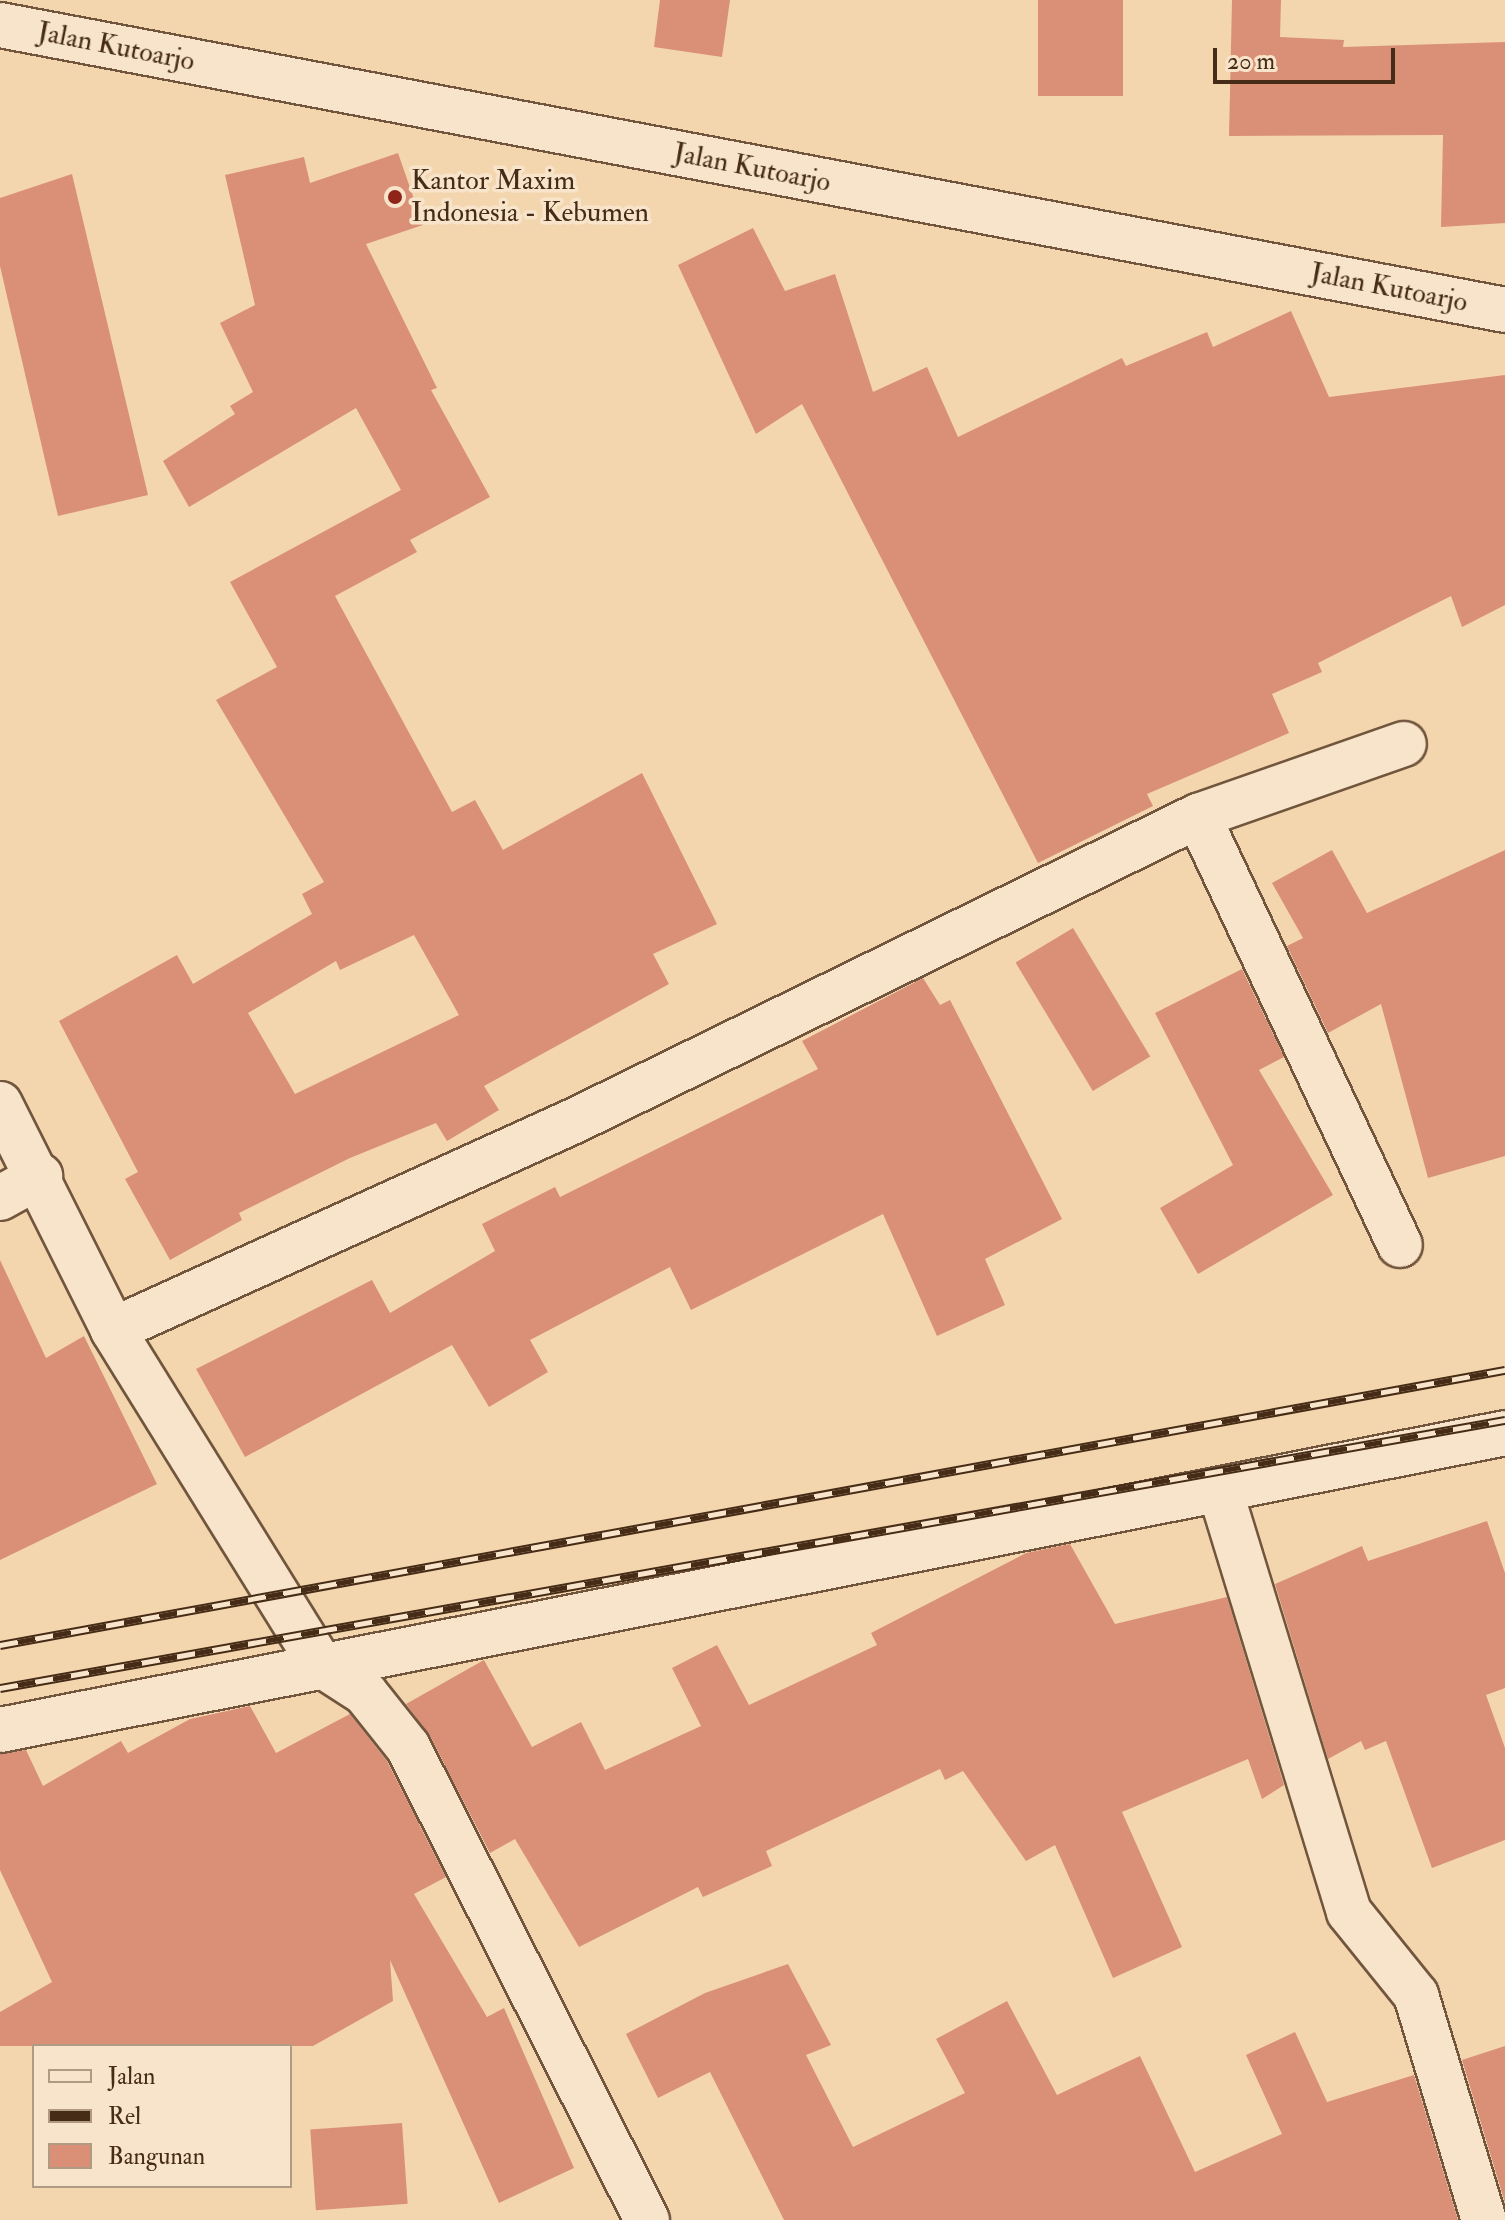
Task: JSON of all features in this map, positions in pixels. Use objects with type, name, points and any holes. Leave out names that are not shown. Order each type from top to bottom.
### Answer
[{"type":"street","name":"Jalan Kutoarjo","points":[[0,25],[1505,310]]},
{"type":"street","points":[[113,1330],[576,1120],[1198,816],[1404,744]]},
{"type":"street","points":[[1198,816],[1400,1245]]},
{"type":"street","points":[[0,1104],[40,1176],[113,1330],[320,1664],[365,1693],[408,1747],[647,2220]]},
{"type":"street","points":[[0,1198],[40,1176]]},
{"type":"street","points":[[0,1730],[320,1664],[1505,1433]]},
{"type":"street","points":[[1220,1490],[1349,1912],[1419,2006],[1484,2220]]},
{"type":"building","points":[[660,0],[730,0],[722,57],[654,47]]},
{"type":"building","points":[[1038,0],[1123,0],[1123,96],[1038,96]]},
{"type":"building","points":[[1232,0],[1281,0],[1280,37],[1344,40],[1343,47],[1505,42],[1505,223],[1441,227],[1443,135],[1229,136]]},
{"type":"building","points":[[398,153],[423,225],[366,244],[437,388],[431,390],[490,497],[410,540],[417,552],[335,596],[452,812],[475,800],[503,850],[642,773],[717,924],[653,954],[669,984],[484,1086],[499,1110],[447,1141],[436,1123],[350,1158],[239,1213],[242,1220],[170,1260],[125,1179],[138,1172],[59,1021],[177,955],[193,984],[312,914],[302,894],[324,882],[216,700],[277,667],[230,582],[401,490],[356,408],[189,507],[163,461],[235,414],[230,406],[253,392],[220,323],[255,305],[225,175],[304,157],[310,183]],"holes":[[[414,935],[459,1015],[295,1094],[248,1013],[336,961],[340,970]]]},
{"type":"building","points":[[72,174],[148,495],[58,516],[0,266],[0,198]]},
{"type":"building","points":[[753,228],[785,291],[835,274],[873,392],[927,367],[958,437],[1122,358],[1126,366],[1207,332],[1213,347],[1291,311],[1329,397],[1505,375],[1505,605],[1462,627],[1451,596],[1318,663],[1322,672],[1272,694],[1289,733],[1147,794],[1153,806],[1038,863],[802,404],[756,434],[678,265]]},
{"type":"building","points":[[1332,850],[1367,913],[1505,850],[1505,1156],[1428,1178],[1381,1004],[1328,1033],[1287,946],[1303,938],[1272,883]]},
{"type":"building","points":[[1073,928],[1150,1057],[1093,1091],[1016,963]]},
{"type":"building","points":[[1242,969],[1284,1057],[1259,1070],[1333,1195],[1198,1274],[1160,1208],[1233,1165],[1155,1013]]},
{"type":"building","points":[[923,978],[940,1005],[950,1000],[1062,1219],[985,1259],[1005,1305],[937,1336],[883,1214],[691,1310],[670,1267],[530,1340],[548,1372],[489,1407],[452,1345],[245,1457],[196,1369],[372,1280],[390,1313],[495,1251],[482,1224],[555,1187],[560,1197],[818,1069],[802,1041]]},
{"type":"building","points":[[0,1260],[46,1358],[84,1336],[157,1484],[0,1560]]},
{"type":"building","points":[[1487,1521],[1505,1573],[1505,1688],[1486,1695],[1505,1748],[1505,1840],[1432,1868],[1386,1741],[1365,1750],[1361,1741],[1328,1759],[1275,1584],[1362,1546],[1368,1561]]},
{"type":"building","points":[[1070,1544],[1115,1624],[1227,1597],[1284,1785],[1262,1799],[1248,1759],[1122,1812],[1182,1947],[1113,1978],[1055,1845],[1026,1861],[963,1771],[945,1780],[940,1769],[766,1851],[772,1866],[703,1897],[698,1887],[579,1947],[515,1839],[490,1853],[430,1736],[406,1704],[484,1660],[532,1747],[581,1722],[605,1770],[701,1726],[672,1668],[717,1645],[749,1705],[877,1645],[871,1633],[1026,1553]]},
{"type":"building","points":[[250,1706],[276,1753],[350,1714],[387,1761],[446,1877],[414,1894],[487,2017],[504,2008],[574,2168],[499,2203],[390,1960],[393,2001],[313,2046],[0,2046],[0,2012],[52,1982],[0,1870],[0,1754],[26,1750],[43,1786],[121,1741],[128,1753],[190,1719]]},
{"type":"building","points":[[788,1964],[831,2045],[806,2055],[853,2147],[965,2093],[936,2039],[1007,2001],[1057,2095],[1140,2056],[1195,2172],[1282,2134],[1246,2055],[1295,2032],[1327,2102],[1414,2075],[1458,2220],[784,2220],[710,2072],[658,2098],[626,2034],[705,1993]]},
{"type":"building","points":[[1505,2046],[1505,2203],[1462,2060]]},
{"type":"building","points":[[402,2123],[408,2204],[316,2210],[310,2129]]},
{"type":"railway","points":[[0,1645],[1505,1370]]},
{"type":"railway","points":[[0,1688],[1505,1420]]},
{"type":"place","name":"Kantor Maxim Indonesia - Kebumen","points":[[395,197]]}]
